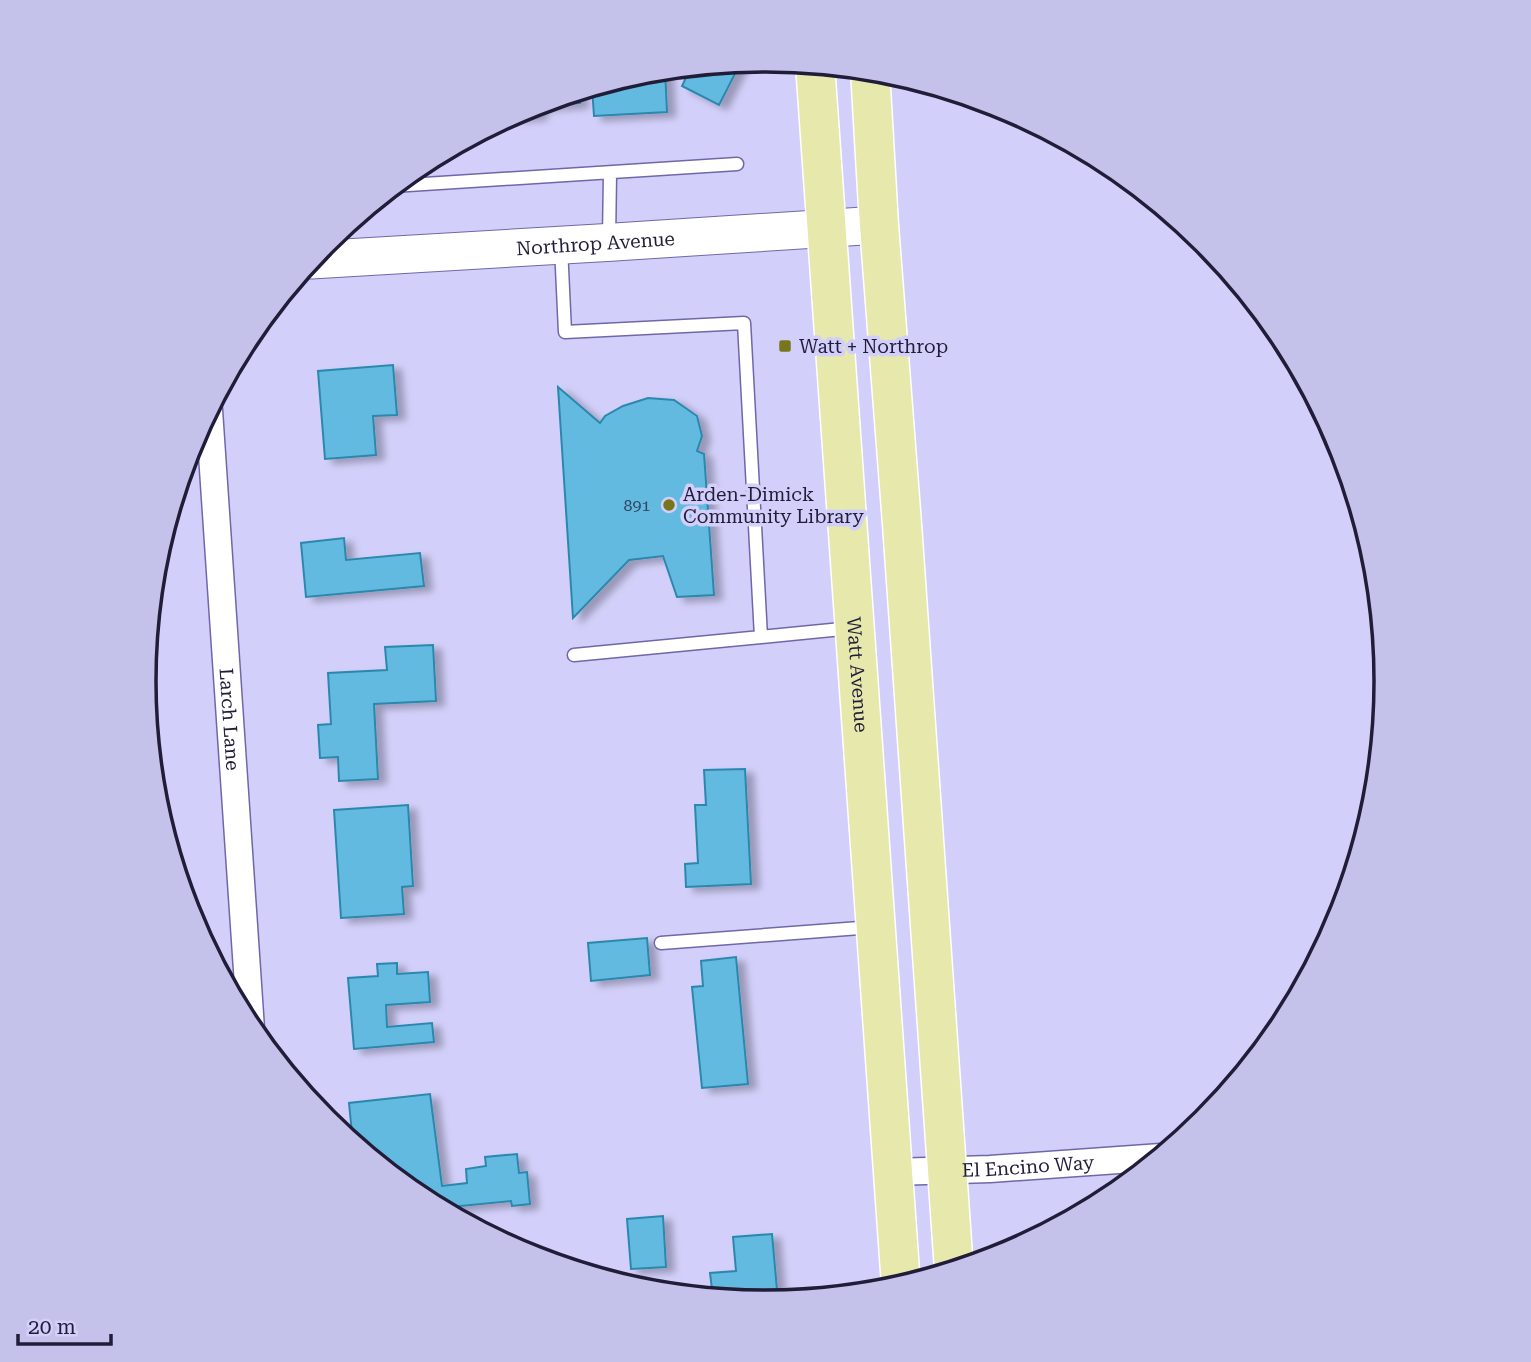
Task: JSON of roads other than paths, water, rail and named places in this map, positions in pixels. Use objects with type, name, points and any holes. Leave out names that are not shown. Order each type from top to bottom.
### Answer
[{"type":"main road","name":"Watt Avenue","points":[[816,74],[900,1275]]},
{"type":"main road","points":[[871,81],[953,1260]]},
{"type":"street","name":"Northrop Avenue","points":[[326,259],[609,244],[879,225]]},
{"type":"street","name":"Larch Lane","points":[[210,431],[249,1004]]},
{"type":"street","name":"El Encino Way","points":[[893,1172],[1143,1158]]},
{"type":"lane","points":[[412,185],[737,164]]},
{"type":"lane","points":[[609,244],[610,174]]},
{"type":"lane","points":[[561,246],[565,332],[744,323],[761,637]]},
{"type":"lane","points":[[574,654],[855,628]]},
{"type":"lane","points":[[661,943],[876,927]]},
{"type":"place","name":"Watt + Northrop","points":[[785,346]]},
{"type":"place","name":"Arden-Dimick Community Library","points":[[669,505]]}]
